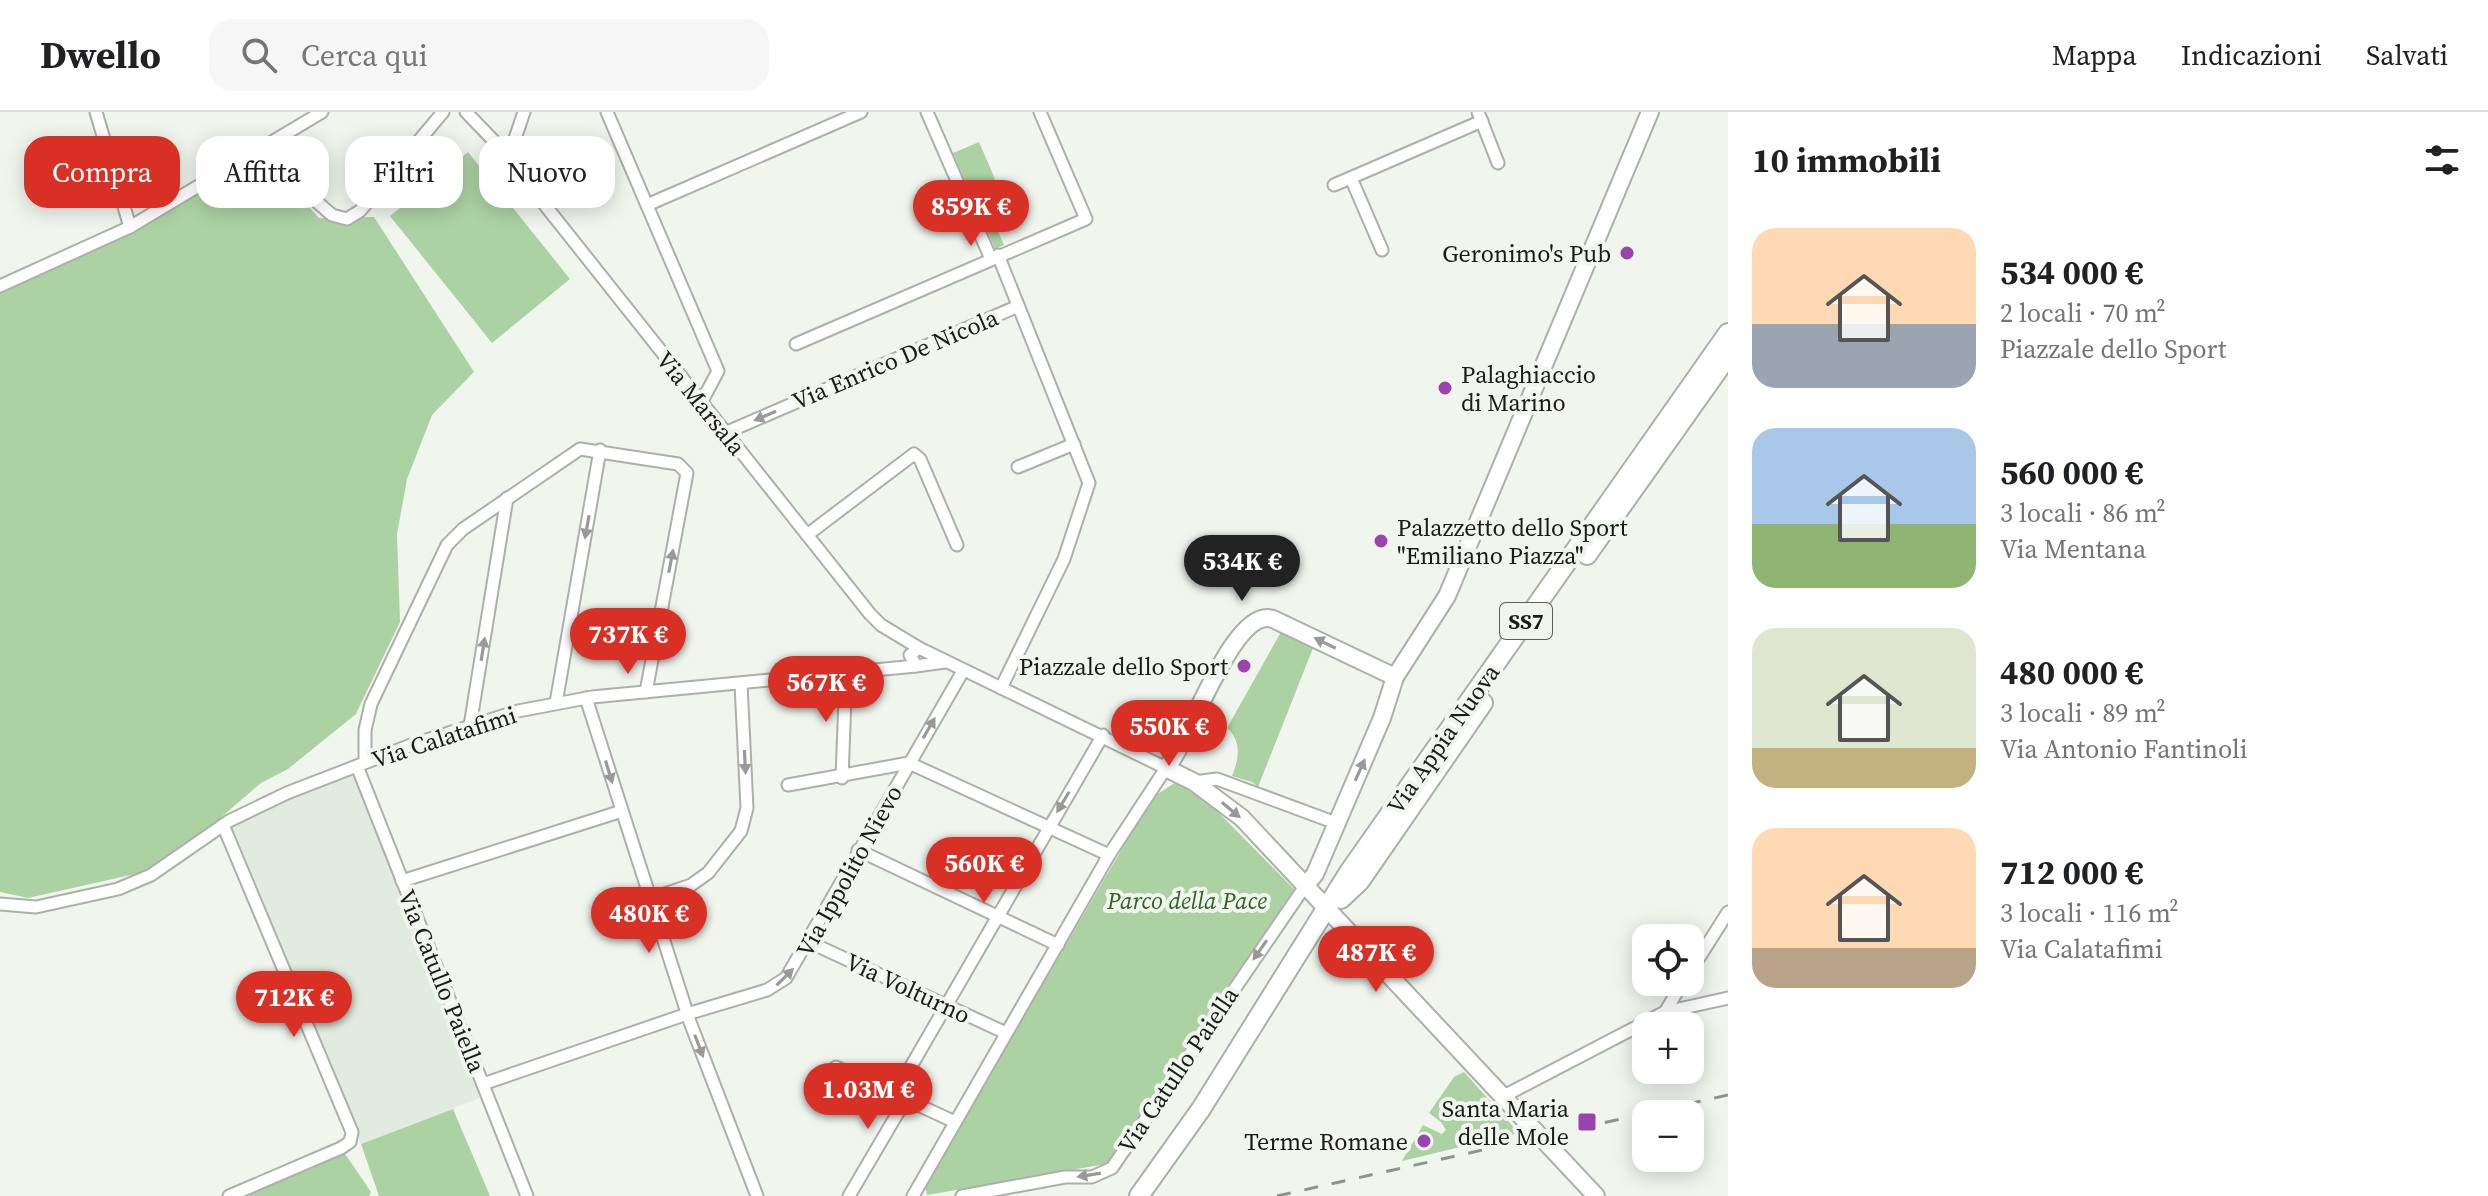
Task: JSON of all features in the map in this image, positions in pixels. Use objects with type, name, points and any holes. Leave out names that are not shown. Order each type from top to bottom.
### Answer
[{"type":"main road","name":"Via Appia Nuova","points":[[1139,1196],[1201,1109],[1349,872],[1728,333]]},
{"type":"main road","name":"Via Appia Nuova","points":[[1327,911],[1360,881],[1728,356]]},
{"type":"main road","name":"Via Appia Nuova","points":[[1126,1196],[1192,1103],[1257,1020]]},
{"type":"street","points":[[96,112],[130,227]]},
{"type":"street","points":[[284,136],[322,112]]},
{"type":"street","points":[[324,208],[332,215],[347,219],[360,211],[443,112]]},
{"type":"street","name":"Via Marsala","points":[[466,112],[487,136]]},
{"type":"street","points":[[516,136],[524,112]]},
{"type":"street","points":[[607,112],[718,371],[701,403]]},
{"type":"street","points":[[647,205],[861,112]]},
{"type":"street","points":[[927,112],[1016,307]]},
{"type":"street","points":[[796,344],[1086,219],[1040,112]]},
{"type":"street","points":[[1310,880],[1382,718],[1395,677],[1447,596],[1650,112]]},
{"type":"street","points":[[1334,185],[1480,116],[1498,163]]},
{"type":"street","points":[[1351,178],[1382,250]]},
{"type":"street","points":[[0,286],[130,227],[196,189]]},
{"type":"street","name":"Via Marsala","points":[[547,208],[870,614],[903,639],[915,656]]},
{"type":"street","name":"Via Enrico De Nicola","points":[[725,433],[1016,307],[1087,476],[1087,493],[1064,559],[1001,688]]},
{"type":"street","points":[[1018,467],[1074,444]]},
{"type":"street","points":[[556,703],[600,450],[680,465],[687,477],[646,692]]},
{"type":"street","name":"Via Catullo Paiella","points":[[527,1196],[402,881],[361,764],[371,704],[441,555],[460,532],[573,452],[600,450]]},
{"type":"street","points":[[807,535],[914,454],[920,459],[957,545]]},
{"type":"street","points":[[470,726],[507,498]]},
{"type":"street","points":[[913,1196],[1109,855],[1183,743],[1200,702],[1246,625],[1259,617],[1273,619],[1395,677]]},
{"type":"street","points":[[915,656],[945,662],[1103,735],[1194,782],[1242,818],[1310,880],[1327,911],[1596,1196]]},
{"type":"street","name":"Via Calatafimi","points":[[0,904],[36,907],[118,889],[151,875],[223,825],[287,793],[470,726],[556,703],[846,672],[915,656],[945,662]]},
{"type":"street","name":"Via Ippolito Nievo","points":[[483,1084],[777,985],[793,971],[858,850],[963,671]]},
{"type":"street","points":[[842,778],[846,672]]},
{"type":"street","points":[[649,899],[703,878],[744,826],[747,798],[741,684]]},
{"type":"street","points":[[586,698],[687,1014],[757,1196]]},
{"type":"street","points":[[849,1196],[946,1005],[1103,735]]},
{"type":"street","points":[[1183,743],[1194,782]]},
{"type":"street","points":[[788,785],[842,778],[909,763],[1109,855]]},
{"type":"street","points":[[1194,782],[1217,779],[1336,823]]},
{"type":"street","points":[[402,881],[622,811]]},
{"type":"street","points":[[223,825],[352,1132],[350,1142],[341,1148],[245,1192],[229,1196]]},
{"type":"street","points":[[858,850],[1058,945]]},
{"type":"street","name":"Via Catullo Paiella","points":[[962,1196],[1065,1177],[1092,1177],[1112,1168],[1310,880]]},
{"type":"street","points":[[1704,950],[1728,912]]},
{"type":"street","name":"Via Volturno","points":[[809,942],[1006,1033]]},
{"type":"street","points":[[1665,1012],[1675,996]]},
{"type":"street","points":[[1665,1012],[1728,998]]},
{"type":"street","points":[[1502,1097],[1632,1029]]},
{"type":"street","points":[[836,1067],[955,1122]]},
{"type":"shaded area","points":[[354,774],[482,1097],[361,1144],[227,828],[254,811]]},
{"type":"green space","points":[[979,142],[995,179],[979,187],[1004,245],[995,249],[953,153]]},
{"type":"green space","points":[[468,152],[479,166],[479,208],[513,208],[570,279],[492,343],[390,216],[400,208],[463,208],[463,156]]},
{"type":"green space","points":[[196,187],[196,208],[310,208],[319,218],[374,217],[474,372],[432,415],[407,479],[397,534],[400,622],[356,714],[288,769],[261,783],[162,868],[28,898],[0,892],[0,286],[83,250],[158,208],[180,208],[180,196]]},
{"type":"green space","points":[[1281,632],[1313,648],[1258,787],[1232,776],[1238,750],[1227,728]]},
{"type":"green space","name":"Parco della Pace","points":[[1176,782],[1212,806],[1294,889],[1106,1164],[927,1195],[925,1186],[1143,813],[1156,795]]},
{"type":"green space","points":[[1464,1072],[1519,1133],[1402,1161],[1423,1125],[1442,1134],[1446,1130],[1429,1113],[1454,1077]]},
{"type":"green space","points":[[453,1109],[490,1196],[379,1196],[361,1144]]},
{"type":"green space","points":[[341,1148],[371,1192],[369,1196],[247,1196],[243,1189]]},
{"type":"railway","points":[[1277,1196],[1728,1095]]},
{"type":"place","name":"Geronimo's Pub","points":[[1627,253]]},
{"type":"place","name":"Palaghiaccio di Marino","points":[[1445,388]]},
{"type":"place","name":"Palazzetto dello Sport \"Emiliano Piazza\"","points":[[1381,541]]},
{"type":"place","name":"Piazzale dello Sport","points":[[1244,666]]},
{"type":"place","name":"Santa Maria delle Mole","points":[[1587,1122]]},
{"type":"place","name":"Terme Romane","points":[[1424,1141]]}]
